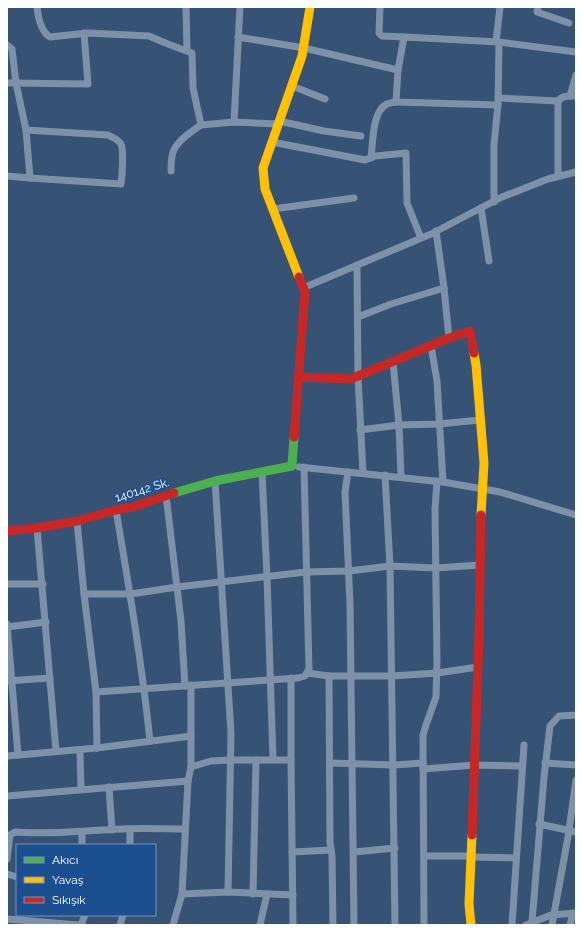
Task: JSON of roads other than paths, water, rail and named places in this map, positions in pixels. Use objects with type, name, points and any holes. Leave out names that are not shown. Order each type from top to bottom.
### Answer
[{"type":"street","points":[[37,7],[43,28],[47,36],[50,37],[84,33],[149,36],[192,53],[193,88],[201,125]]},
{"type":"street","points":[[186,7],[186,51]]},
{"type":"street","points":[[234,122],[240,7]]},
{"type":"street","points":[[310,7],[302,56],[263,168],[265,189],[305,292],[299,378],[288,467],[304,467],[440,481],[500,492],[576,515]]},
{"type":"street","points":[[380,7],[379,33],[382,36],[497,42],[576,52]]},
{"type":"street","points":[[494,202],[494,144],[498,101],[497,42],[500,7]]},
{"type":"street","points":[[538,7],[537,12],[569,23]]},
{"type":"street","points":[[7,83],[88,84],[84,33]]},
{"type":"street","points":[[396,102],[398,70],[404,37]]},
{"type":"street","points":[[238,38],[304,48],[398,70]]},
{"type":"street","points":[[7,45],[12,49],[16,83],[26,130],[30,178]]},
{"type":"street","points":[[558,176],[558,101],[561,97],[573,96],[576,75]]},
{"type":"street","points":[[292,86],[325,99]]},
{"type":"street","points":[[371,158],[376,120],[379,112],[386,104],[396,102],[558,101]]},
{"type":"street","points":[[171,171],[173,150],[182,140],[201,125],[234,122],[278,122],[324,131],[361,136]]},
{"type":"street","points":[[7,176],[121,184],[123,174],[122,146],[118,140],[108,135],[26,130]]},
{"type":"street","points":[[272,142],[365,160],[406,153],[407,203],[421,238]]},
{"type":"street","points":[[303,288],[421,238],[481,208],[548,179],[576,172]]},
{"type":"street","points":[[273,209],[354,198]]},
{"type":"street","points":[[481,208],[488,261]]},
{"type":"street","points":[[436,231],[444,288],[448,338]]},
{"type":"street","points":[[357,265],[358,377],[363,473]]},
{"type":"street","points":[[358,317],[391,304],[444,288]]},
{"type":"street","points":[[299,378],[351,379],[448,338],[470,331],[476,365],[484,463],[482,488],[475,765],[469,904],[471,925]]},
{"type":"street","points":[[424,925],[423,735],[436,697],[435,509],[440,481],[437,381],[431,346]]},
{"type":"street","points":[[393,362],[399,425],[401,477]]},
{"type":"street","points":[[360,430],[399,425],[439,424],[480,420]]},
{"type":"street","name":"140142 Sk.","points":[[7,531],[37,528],[77,521],[116,510],[133,507],[166,495],[215,481],[288,467]]},
{"type":"street","points":[[96,692],[270,680],[305,676],[309,669],[304,467]]},
{"type":"street","points":[[262,472],[273,759]]},
{"type":"street","points":[[348,472],[345,492],[352,676],[354,925]]},
{"type":"street","points":[[385,475],[390,566],[394,765],[395,925]]},
{"type":"street","points":[[215,481],[231,733],[228,892]]},
{"type":"street","points":[[166,495],[188,686],[191,736],[191,767],[188,780],[182,894],[173,925]]},
{"type":"street","points":[[116,510],[131,594],[145,689],[150,741]]},
{"type":"street","points":[[77,521],[96,692],[98,748]]},
{"type":"street","points":[[37,528],[43,584],[56,751]]},
{"type":"street","points":[[84,594],[131,594],[177,587],[306,572],[349,571],[390,566],[436,568],[480,565]]},
{"type":"street","points":[[7,584],[43,584]]},
{"type":"street","points":[[18,755],[9,681],[7,626],[46,622]]},
{"type":"street","points":[[307,673],[329,676],[392,676],[478,667]]},
{"type":"street","points":[[329,676],[330,842],[333,925]]},
{"type":"street","points":[[9,681],[50,678]]},
{"type":"street","points":[[291,678],[293,925]]},
{"type":"street","points":[[570,925],[574,913],[555,914],[529,924],[550,726],[559,716],[576,715]]},
{"type":"street","points":[[7,756],[80,750],[191,736]]},
{"type":"street","points":[[512,925],[524,744]]},
{"type":"street","points":[[80,750],[81,789]]},
{"type":"street","points":[[191,767],[211,761],[273,759],[291,760]]},
{"type":"street","points":[[253,894],[256,760]]},
{"type":"street","points":[[330,763],[353,765],[522,766]]},
{"type":"street","points":[[545,763],[576,765]]},
{"type":"street","points":[[7,796],[188,780]]},
{"type":"street","points":[[552,925],[573,831],[576,780]]},
{"type":"street","points":[[109,787],[112,830]]},
{"type":"street","points":[[540,824],[573,831]]},
{"type":"street","points":[[7,859],[10,835],[15,832],[36,833],[130,829],[185,829]]},
{"type":"street","points":[[130,829],[130,844]]},
{"type":"street","points":[[82,832],[82,844]]},
{"type":"street","points":[[354,852],[395,848]]},
{"type":"street","points":[[292,852],[331,850]]},
{"type":"street","points":[[424,856],[516,858]]},
{"type":"street","points":[[182,894],[228,892],[293,895]]},
{"type":"street","points":[[260,925],[267,894]]},
{"type":"street","points":[[7,919],[41,924],[78,925]]}]
